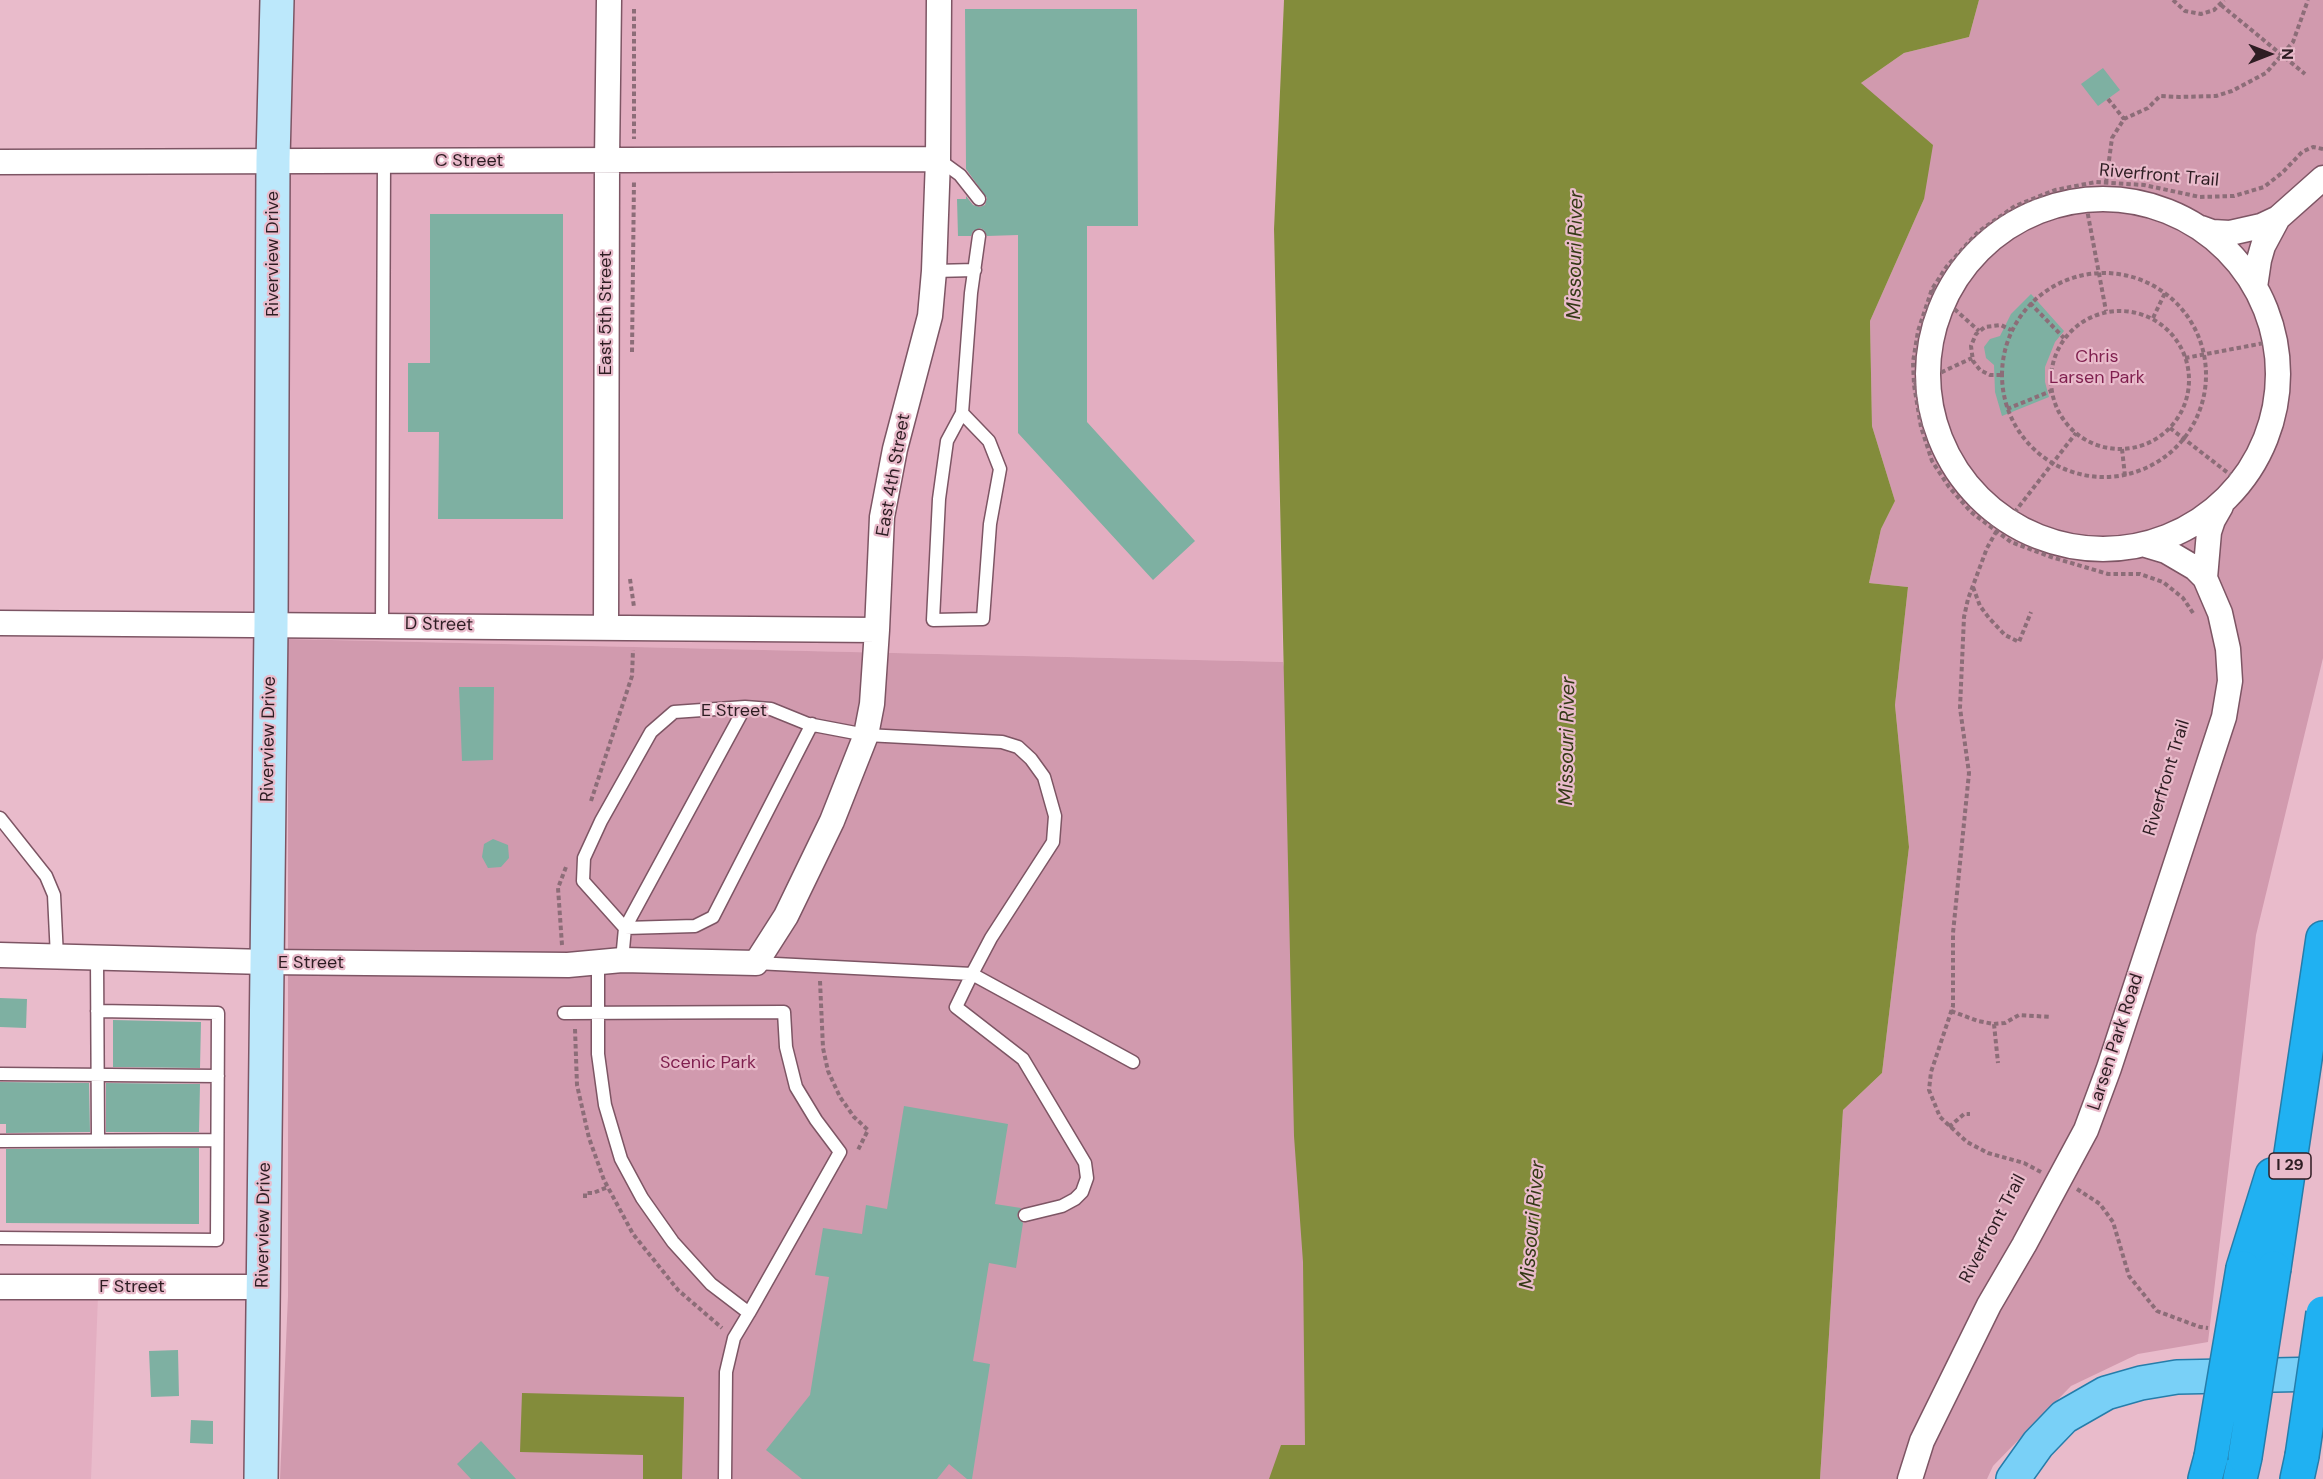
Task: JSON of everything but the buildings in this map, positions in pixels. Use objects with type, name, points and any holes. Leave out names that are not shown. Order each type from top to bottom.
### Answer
[{"type":"highway","points":[[2208,1468],[2259,1268],[2306,1064],[2323,938]]},
{"type":"highway","points":[[2243,1468],[2259,1268]]},
{"type":"highway","points":[[2299,1468],[2323,1313]]},
{"type":"main road","name":"Riverview Drive","points":[[261,1479],[271,626],[273,160],[277,0]]},
{"type":"main road","points":[[2013,1479],[2038,1444],[2064,1417],[2106,1393],[2141,1383],[2177,1377],[2323,1374]]},
{"type":"main road","points":[[248,1479],[262,1445]]},
{"type":"street","name":"East 5th Street","points":[[606,627],[609,0]]},
{"type":"street","name":"East 4th Street","points":[[756,963],[786,916],[832,821],[866,735],[872,704],[878,630],[882,517],[895,449],[930,316],[938,159],[939,0]]},
{"type":"street","name":"C Street","points":[[0,162],[938,159]]},
{"type":"street","name":"Larsen Park Road","points":[[2201,228],[2240,264],[2255,287],[2268,316],[2275,340],[2278,384],[2274,411],[2266,438],[2241,483],[2206,517],[2186,529],[2146,545],[2101,550],[2076,548],[2001,527],[1957,472],[1941,442],[1920,382],[1929,349],[1937,295],[1952,284],[1975,253],[2001,231],[2031,213],[2067,201],[2085,199],[2133,200],[2158,207],[2212,232],[2230,233],[2261,226],[2278,218],[2323,178]]},
{"type":"street","name":"Larsen Park Road","points":[[2255,287],[2263,246],[2278,218]]},
{"type":"street","name":"Larsen Park Road","points":[[2205,578],[2209,532],[2224,501]]},
{"type":"street","name":"Larsen Park Road","points":[[1910,1479],[1922,1441],[2049,1176],[2086,1130],[2109,1068],[2224,717],[2230,681],[2228,649],[2220,613],[2205,578],[2195,568],[2172,554],[2146,545]]},
{"type":"street","name":"D Street","points":[[0,623],[271,626],[382,624],[878,630]]},
{"type":"street","name":"E Street","points":[[0,955],[266,962],[568,964],[622,960],[756,963]]},
{"type":"street","name":"F Street","points":[[0,1287],[263,1287]]},
{"type":"lane","points":[[938,159],[960,175],[979,199]]},
{"type":"lane","points":[[382,624],[384,161]]},
{"type":"lane","points":[[962,413],[988,441],[1000,470],[990,524],[983,620],[933,620],[939,499],[947,441],[962,413],[971,292],[979,236]]},
{"type":"lane","points":[[934,271],[975,270]]},
{"type":"lane","points":[[622,960],[625,928],[745,707]]},
{"type":"lane","name":"E Street","points":[[625,928],[583,881],[584,858],[601,821],[651,732],[674,712],[745,707],[771,709],[812,724],[866,735],[1002,742],[1018,747],[1031,759],[1044,777],[1055,816],[1053,842],[991,938],[956,1007],[1023,1059],[1086,1163],[1087,1178],[1082,1192],[1075,1199],[1062,1206],[1024,1215]]},
{"type":"lane","points":[[625,928],[695,926],[713,917],[812,724]]},
{"type":"lane","points":[[0,818],[46,876],[50,885],[54,904],[57,957]]},
{"type":"lane","points":[[97,958],[98,1139]]},
{"type":"lane","points":[[598,961],[598,1054],[604,1105],[621,1159],[642,1198],[673,1242],[711,1284],[749,1313]]},
{"type":"lane","points":[[756,963],[972,974],[1133,1062]]},
{"type":"lane","points":[[0,1238],[217,1240],[218,1012],[97,1011]]},
{"type":"lane","points":[[564,1013],[784,1012],[786,1047],[796,1087],[816,1120],[840,1152],[734,1338],[726,1372],[724,1479]]},
{"type":"lane","points":[[0,1074],[218,1076]]},
{"type":"lane","points":[[0,1141],[217,1140]]},
{"type":"path","points":[[2173,0],[2185,11],[2201,14],[2221,5],[2224,0]]},
{"type":"path","points":[[2106,183],[2112,138],[2124,118],[2148,108],[2160,96],[2203,97],[2232,91],[2266,73],[2293,42],[2308,0]]},
{"type":"path","points":[[2221,5],[2305,74]]},
{"type":"path","points":[[2108,99],[2124,118]]},
{"type":"path","name":"Riverfront Trail","points":[[2195,617],[2183,598],[2163,582],[2140,574],[2108,574],[2078,567],[2012,542],[2001,527],[1971,512],[1949,487],[1932,461],[1921,427],[1920,382],[1913,362],[1918,331],[1937,295],[1947,266],[1978,232],[2015,206],[2055,189],[2096,182],[2144,185],[2200,197],[2234,196],[2264,187],[2283,172],[2302,152],[2313,147],[2323,149]]},
{"type":"path","points":[[2085,199],[2106,311]]},
{"type":"path","points":[[2099,273],[2125,275],[2149,283],[2165,293],[2181,308],[2193,325],[2204,354],[2206,376],[2198,416],[2184,439],[2165,458],[2153,465],[2125,476],[2104,478],[2086,477],[2053,465],[2028,445],[2019,434],[2007,409],[2001,375],[2005,346],[2012,330],[2030,303],[2048,289],[2068,279],[2099,273]]},
{"type":"path","points":[[2153,318],[2165,293]]},
{"type":"path","points":[[1937,295],[1979,331]]},
{"type":"path","points":[[2030,303],[2064,338]]},
{"type":"path","points":[[2122,310],[2153,318],[2174,337],[2185,358],[2188,370],[2188,391],[2182,409],[2170,428],[2150,442],[2122,449],[2097,445],[2076,433],[2058,411],[2051,391],[2053,360],[2064,338],[2078,324],[2106,311],[2122,310]]},
{"type":"path","points":[[2001,375],[1990,375],[1980,370],[1972,358],[1971,346],[1979,331],[1993,325],[2001,325],[2012,330]]},
{"type":"path","points":[[2185,358],[2275,340]]},
{"type":"path","points":[[1920,382],[1972,358]]},
{"type":"path","points":[[2007,409],[2051,391]]},
{"type":"path","points":[[2170,428],[2241,483]]},
{"type":"path","points":[[2076,433],[1987,548],[1972,586],[1964,617],[1960,708],[1969,773],[1953,933],[1951,1011],[1931,1071],[1929,1090],[1940,1117],[1967,1142],[1988,1153],[2024,1163],[2086,1193],[2100,1204],[2113,1221],[2129,1276],[2157,1311],[2200,1328],[2211,1328]]},
{"type":"path","points":[[2122,449],[2125,476]]},
{"type":"path","points":[[1972,586],[1980,606],[1989,618],[2005,635],[2019,642],[2031,612]]},
{"type":"path","points":[[1951,1011],[1994,1024],[2005,1023],[2019,1015],[2051,1017]]},
{"type":"path","points":[[1994,1024],[1998,1063]]},
{"type":"path","points":[[1949,1127],[1964,1114],[1970,1114]]},
{"type":"path","name":"Riverfront Trail","points":[[2034,1181],[2049,1176],[2044,1162]]},
{"type":"path","points":[[585,1198],[585,1194],[593,1194],[608,1186]]},
{"type":"shaded area","points":[[290,0],[1284,0],[1274,229],[1283,662],[288,639]]},
{"type":"shaded area","points":[[0,1296],[98,1296],[91,1479],[0,1479]]},
{"type":"green space","name":"Chris Larsen Park","points":[[1979,0],[2323,0],[2323,658],[2256,935],[2208,1342],[2138,1354],[2071,1386],[1993,1466],[1987,1479],[1820,1479],[1843,1110],[1882,1073],[1909,847],[1895,705],[1908,587],[1869,583],[1881,529],[1895,501],[1872,426],[1870,321],[1924,199],[1861,83],[1904,53],[1969,37]]},
{"type":"green space","name":"Scenic Park","points":[[288,639],[1283,662],[1408,1326],[1365,1479],[280,1479],[288,1296]]},
{"type":"water","name":"Missouri River","points":[[1284,0],[1979,0],[1969,37],[1904,53],[1861,83],[1933,145],[1924,199],[1870,321],[1872,426],[1895,501],[1881,529],[1869,583],[1908,587],[1895,705],[1909,847],[1882,1073],[1843,1110],[1820,1479],[1269,1479],[1281,1445],[1305,1445],[1303,1262],[1294,1136],[1274,229]]},
{"type":"water","points":[[522,1393],[684,1397],[682,1479],[643,1479],[643,1455],[520,1452]]}]
